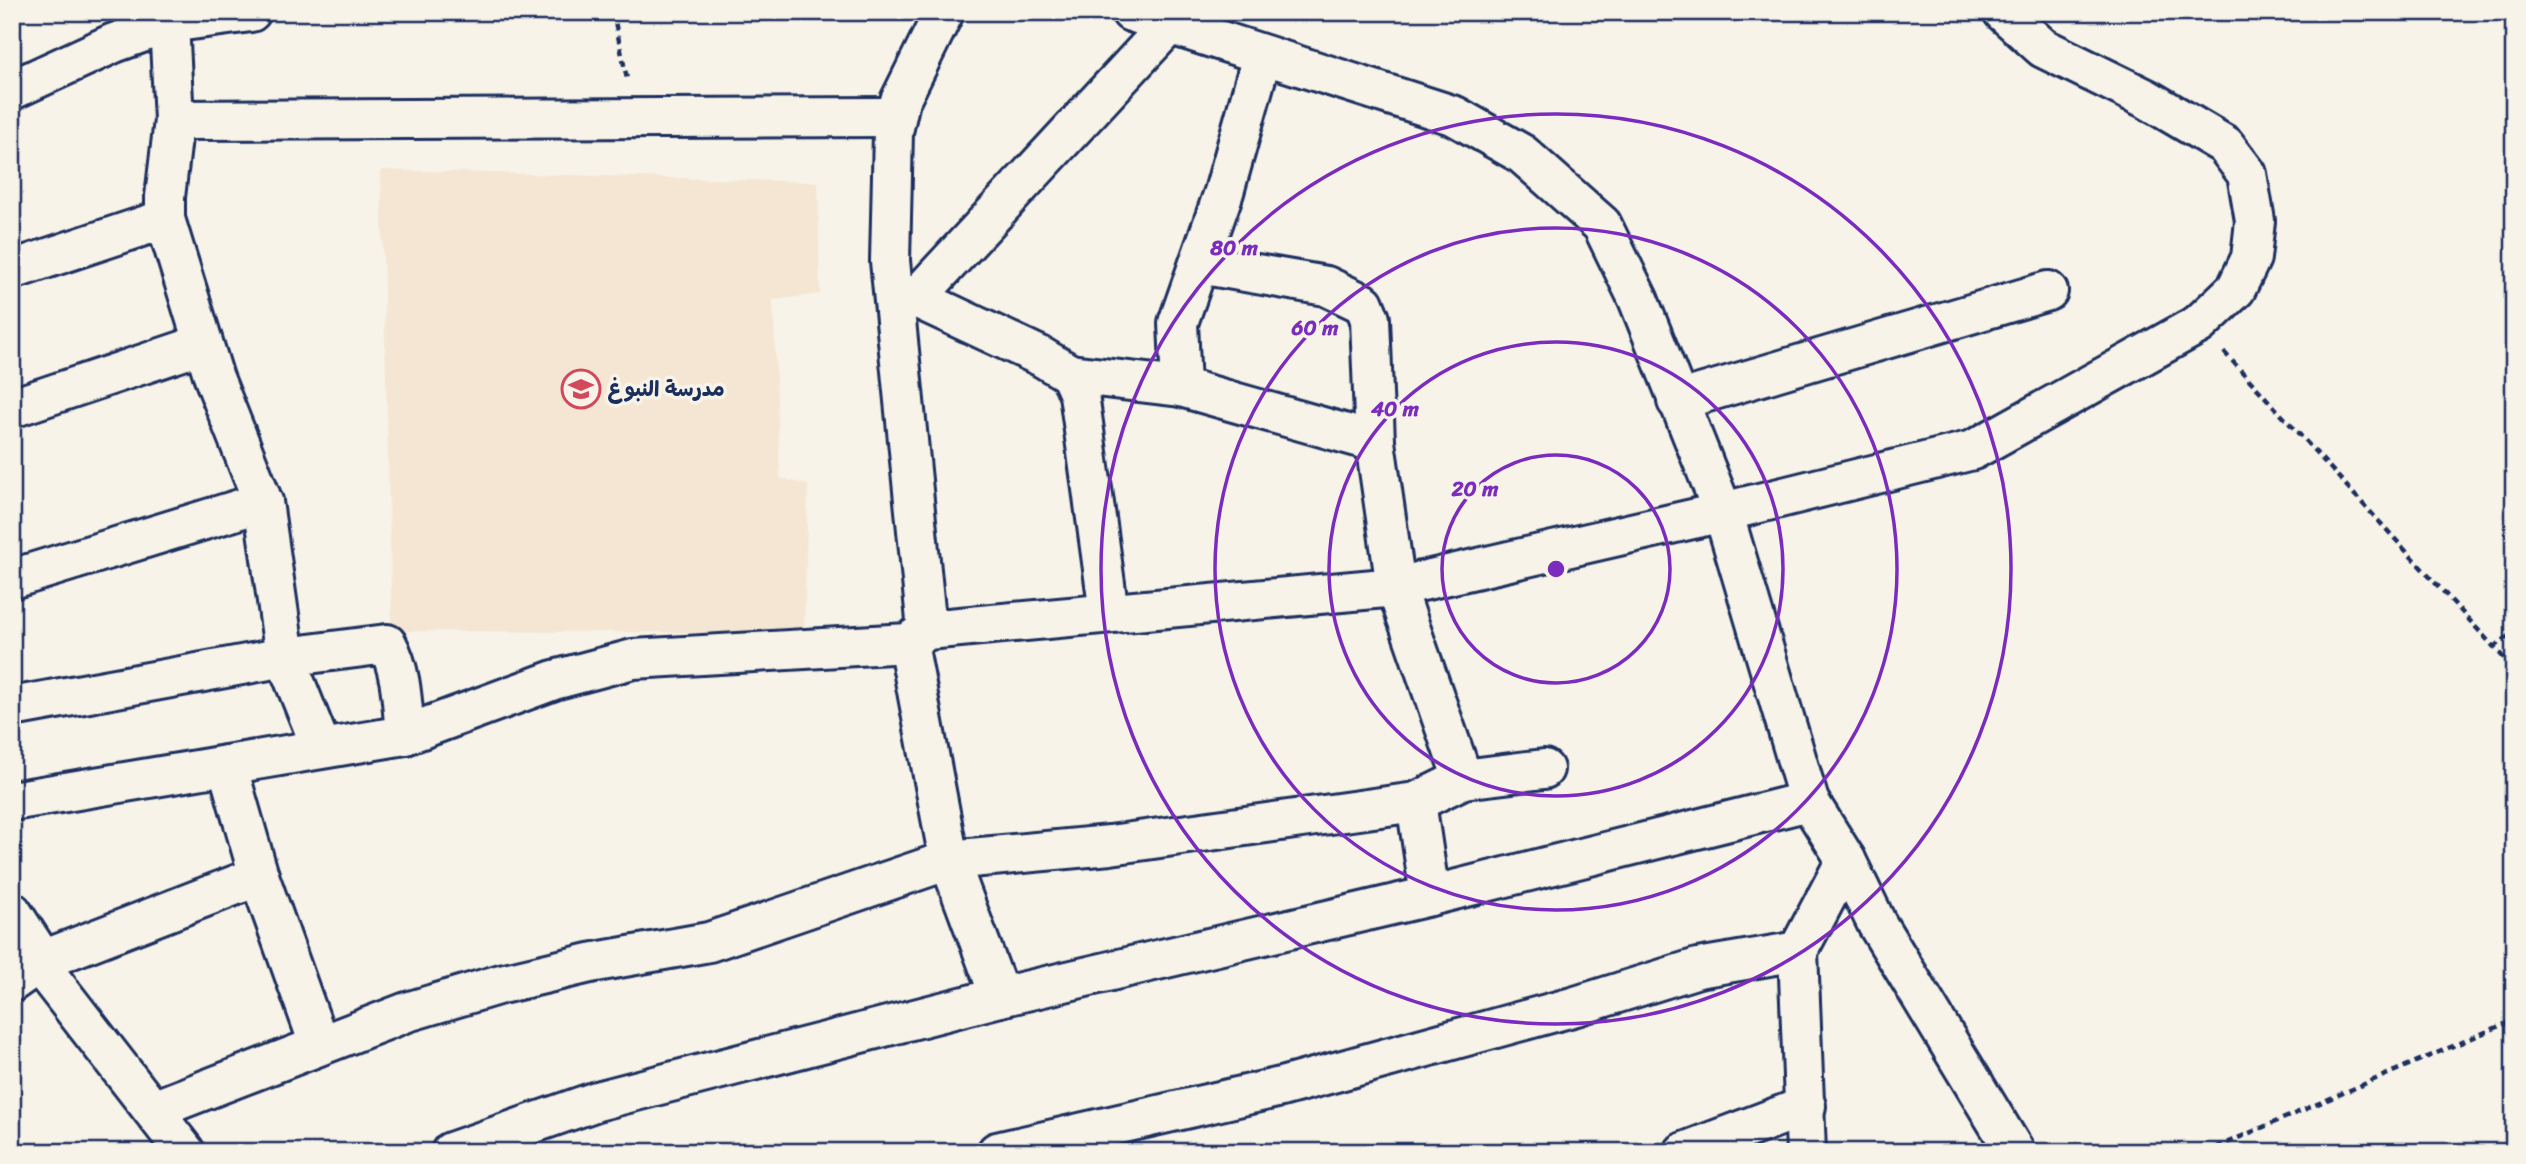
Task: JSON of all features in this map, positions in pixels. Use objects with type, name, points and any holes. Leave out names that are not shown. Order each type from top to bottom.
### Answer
[{"type":"street","points":[[12,90],[167,18],[251,12]]},
{"type":"street","points":[[944,12],[894,117],[890,261],[905,301],[918,636],[949,860],[1000,997]]},
{"type":"street","points":[[1131,12],[1262,56],[1395,94],[1455,116],[1522,154],[1602,225],[1612,239],[1723,512],[1809,801],[1846,860],[1877,924],[2015,1152]]},
{"type":"street","points":[[12,801],[405,735],[554,680],[633,659],[918,636],[1109,613],[1396,587],[1723,512],[1973,450],[2199,324],[2236,289],[2251,258],[2255,221],[2247,174],[2225,145],[2147,99],[2043,48],[2003,12]]},
{"type":"street","points":[[167,18],[174,120],[165,219],[203,344],[263,502],[285,657],[321,747]]},
{"type":"street","points":[[905,301],[1168,26]]},
{"type":"street","points":[[1181,387],[1178,323],[1187,289],[1199,264],[1262,56]]},
{"type":"street","points":[[174,120],[894,117]]},
{"type":"street","points":[[12,270],[165,219]]},
{"type":"street","points":[[1199,264],[1326,286],[1364,304],[1370,319],[1375,442],[1396,587],[1463,779]]},
{"type":"street","points":[[1677,401],[2049,291]]},
{"type":"street","points":[[905,301],[1040,356],[1070,374],[1181,387],[1375,442]]},
{"type":"street","points":[[12,408],[203,344]]},
{"type":"street","points":[[1070,374],[1079,394],[1109,613]]},
{"type":"street","points":[[12,579],[263,502]]},
{"type":"street","points":[[12,707],[285,657],[387,644],[395,660],[401,689],[405,735]]},
{"type":"street","points":[[227,765],[258,876],[319,1044]]},
{"type":"street","points":[[153,1111],[319,1044],[407,1012],[501,984],[590,963],[709,942],[949,860],[1110,845],[1416,802],[1463,779],[1544,769]]},
{"type":"street","points":[[451,1152],[597,1101],[1000,997],[1430,896],[1809,801]]},
{"type":"street","points":[[1416,802],[1430,896]]},
{"type":"street","points":[[1807,1152],[1798,951],[1846,860]]},
{"type":"street","points":[[12,982],[43,960],[258,876]]},
{"type":"street","points":[[12,912],[43,960],[49,977],[185,1152]]},
{"type":"street","points":[[998,1152],[1282,1087],[1576,1006],[1698,968],[1798,951]]},
{"type":"street","points":[[1685,1152],[1806,1106]]},
{"type":"path","points":[[613,12],[634,118]]},
{"type":"path","points":[[2199,324],[2514,669]]},
{"type":"path","points":[[2493,647],[2514,633]]},
{"type":"path","points":[[2205,1152],[2514,1020]]},
{"type":"shaded area","name":"مدرسة النبوغ","points":[[381,170],[818,182],[820,294],[773,300],[780,478],[808,485],[804,633],[392,631]]},
{"type":"place","name":"مدرسة النبوغ","points":[[581,389]]}]
